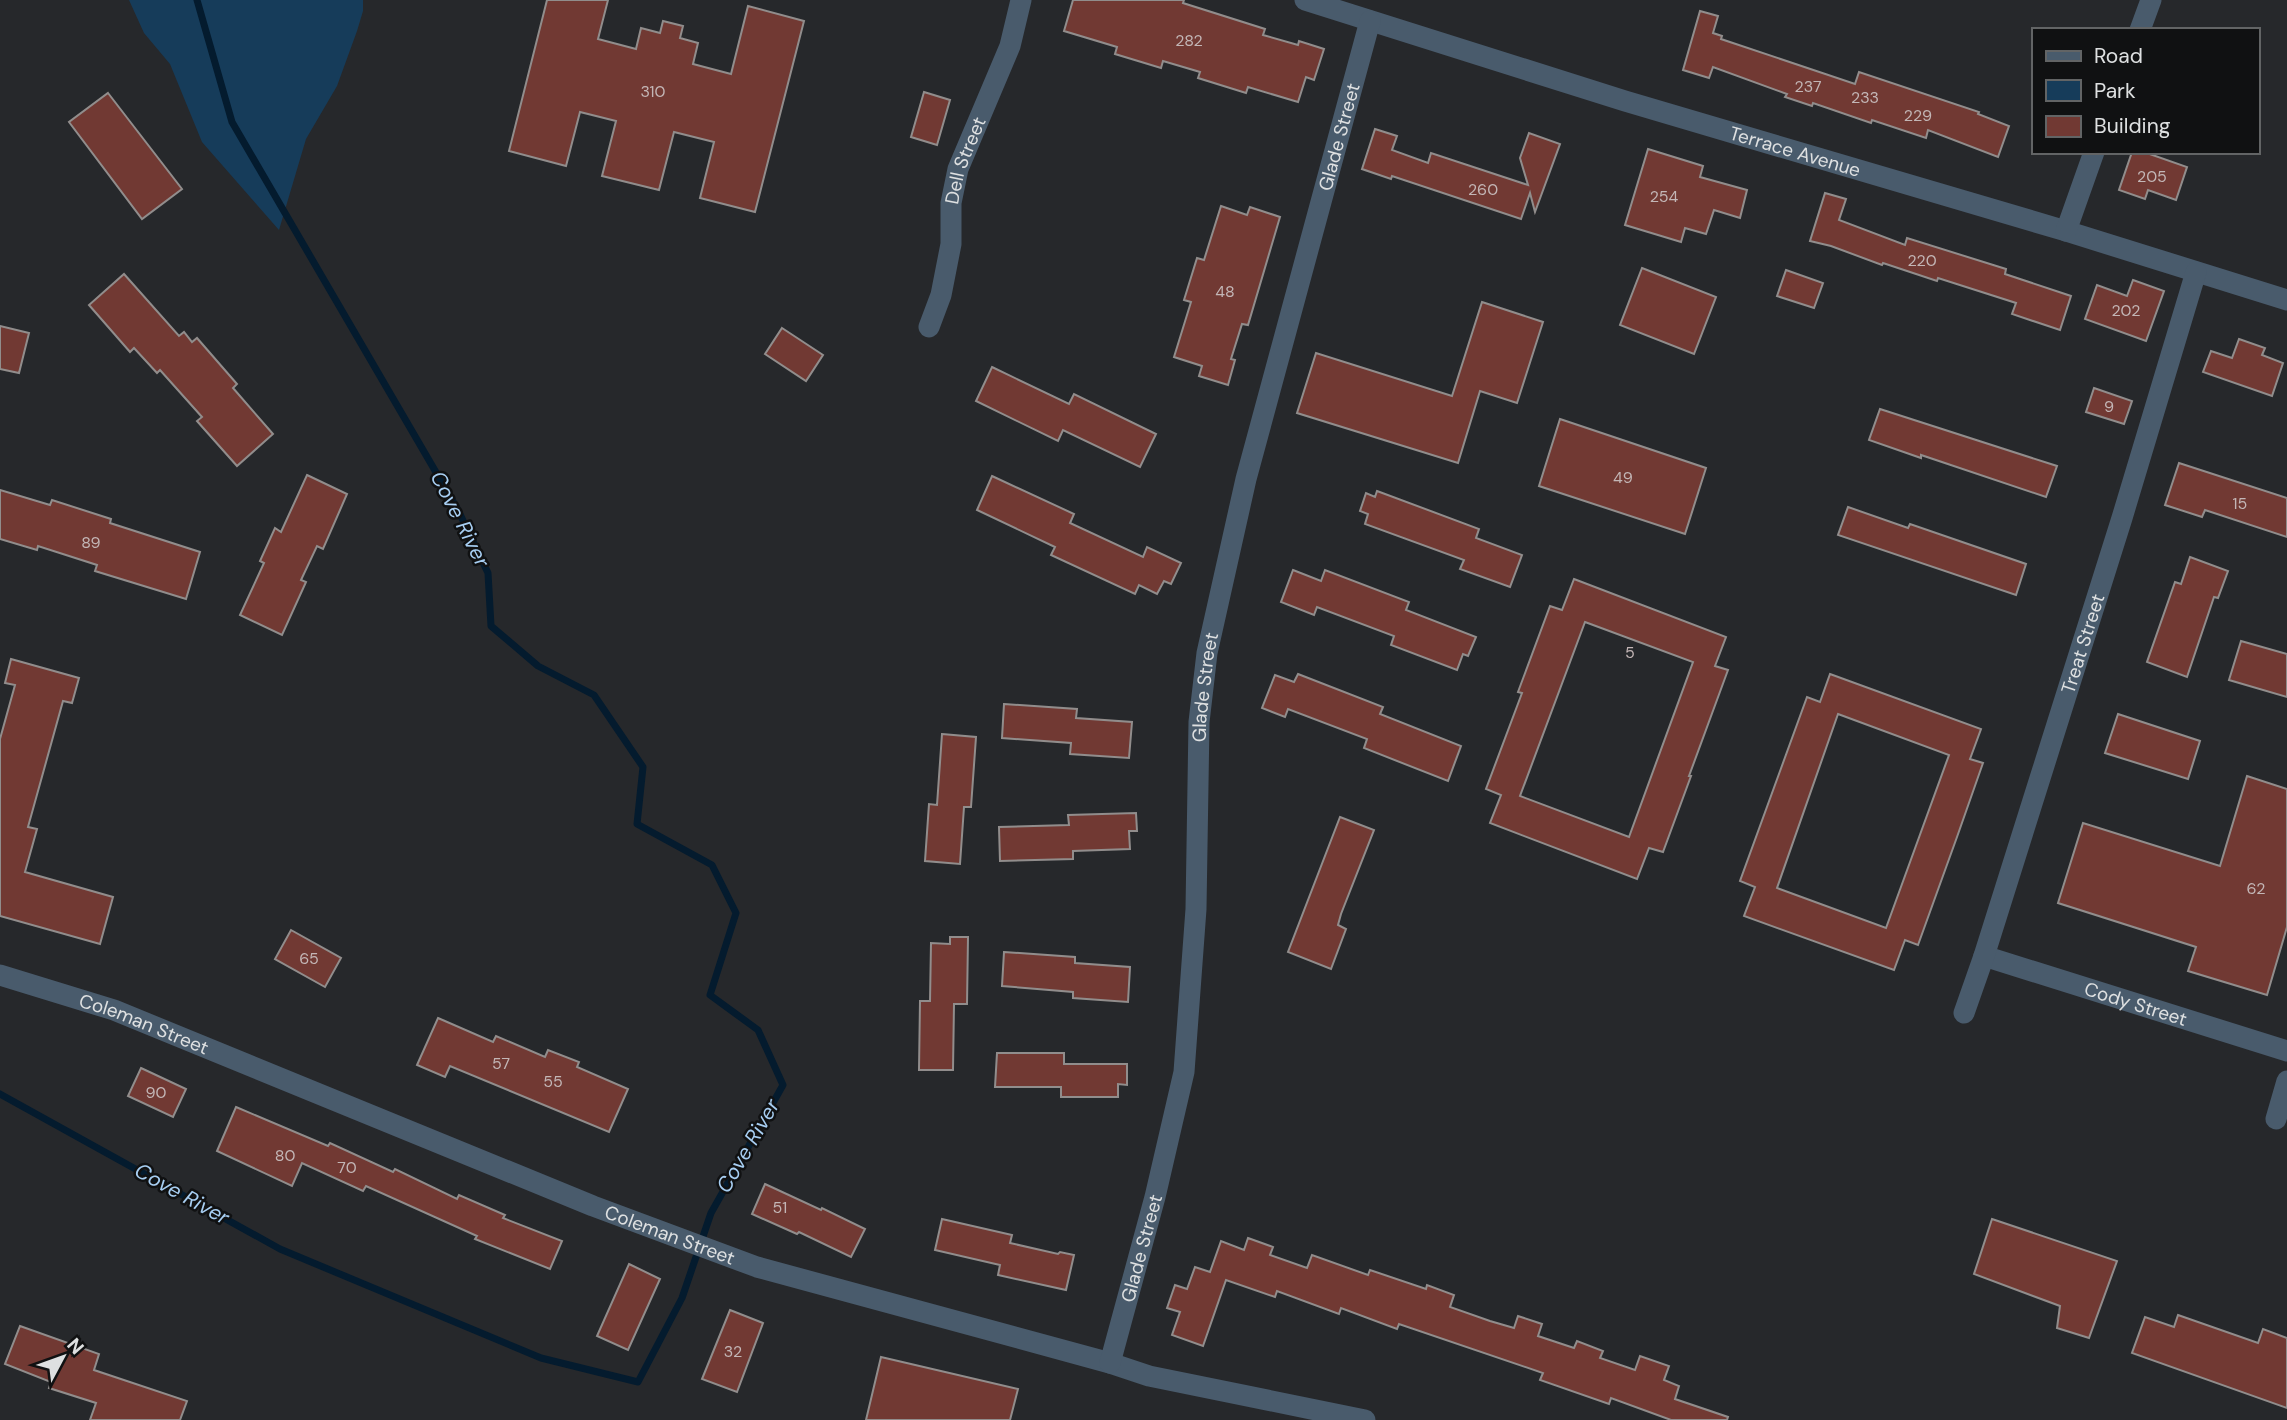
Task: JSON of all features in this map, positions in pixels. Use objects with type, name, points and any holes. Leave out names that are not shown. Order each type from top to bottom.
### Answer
[{"type":"street","name":"Dell Street","points":[[929,327],[941,295],[951,244],[951,203],[958,169],[1010,46],[1021,0]]},
{"type":"street","name":"Terrace Avenue","points":[[1305,0],[1625,101],[2066,231],[2287,300]]},
{"type":"street","points":[[2141,28],[2151,0]]},
{"type":"street","name":"Glade Street","points":[[1110,1363],[1155,1197],[1184,1072],[1196,909],[1198,734],[1207,653],[1246,479],[1370,22]]},
{"type":"street","points":[[2066,231],[2093,154]]},
{"type":"street","name":"Treat Street","points":[[1964,1013],[2122,518],[2196,272]]},
{"type":"street","name":"Cody Street","points":[[1984,956],[2287,1051]]},
{"type":"street","name":"Coleman Street","points":[[0,975],[114,1010],[593,1206],[757,1266],[1149,1376],[1365,1420]]},
{"type":"street","points":[[2276,1119],[2287,1081]]},
{"type":"green space","points":[[129,0],[363,0],[357,31],[337,86],[306,139],[279,230],[202,142],[170,64],[144,33]]},
{"type":"building","points":[[547,0],[608,0],[598,39],[636,49],[641,28],[660,33],[663,21],[683,26],[680,38],[698,43],[693,64],[731,74],[748,6],[804,21],[755,212],[700,198],[714,142],[674,132],[659,190],[602,176],[616,121],[580,112],[566,166],[509,151]]},
{"type":"building","points":[[1073,0],[1184,0],[1183,3],[1265,29],[1263,35],[1298,45],[1299,41],[1324,49],[1314,80],[1306,77],[1298,102],[1248,87],[1246,93],[1198,78],[1200,72],[1163,61],[1161,68],[1115,54],[1117,47],[1064,31]]},
{"type":"building","points":[[1700,11],[1718,16],[1713,33],[1722,36],[1721,39],[1855,84],[1859,72],[1979,112],[1978,114],[2009,126],[1998,157],[1928,130],[1926,138],[1813,103],[1812,106],[1713,67],[1709,78],[1683,70]]},
{"type":"building","points":[[924,92],[950,100],[937,145],[911,137]]},
{"type":"building","points":[[108,93],[182,189],[142,219],[69,122]]},
{"type":"building","points":[[1375,129],[1397,136],[1392,150],[1428,163],[1431,153],[1528,185],[1520,158],[1529,133],[1560,144],[1535,212],[1530,193],[1521,219],[1392,176],[1391,179],[1362,169]]},
{"type":"building","points":[[1648,149],[1703,166],[1700,177],[1747,190],[1740,218],[1714,210],[1706,234],[1685,228],[1681,242],[1625,225]]},
{"type":"building","points":[[2131,154],[2150,154],[2187,167],[2176,200],[2148,190],[2145,199],[2119,190]]},
{"type":"building","points":[[1825,193],[1846,199],[1839,220],[1905,245],[1907,238],[2006,269],[2005,274],[2071,296],[2060,330],[2012,314],[2016,303],[1938,278],[1937,281],[1883,263],[1882,265],[1810,241]]},
{"type":"building","points":[[1221,206],[1247,215],[1250,207],[1280,217],[1248,325],[1242,324],[1231,359],[1235,360],[1228,385],[1199,376],[1202,366],[1174,357],[1191,302],[1184,300],[1197,258],[1204,260]]},
{"type":"building","points":[[1642,268],[1716,297],[1694,354],[1620,325]]},
{"type":"building","points":[[1786,270],[1823,283],[1814,308],[1777,296]]},
{"type":"building","points":[[124,274],[179,336],[184,332],[192,342],[197,338],[237,384],[233,388],[273,434],[237,466],[197,421],[202,417],[160,370],[157,373],[134,348],[130,352],[89,305]]},
{"type":"building","points":[[2133,280],[2164,291],[2146,341],[2085,319],[2097,285],[2127,296]]},
{"type":"building","points":[[1482,302],[1543,322],[1517,403],[1480,391],[1458,463],[1297,413],[1316,353],[1452,396]]},
{"type":"building","points":[[0,326],[29,333],[19,373],[0,369]]},
{"type":"building","points":[[782,328],[823,355],[806,381],[765,354]]},
{"type":"building","points":[[2239,339],[2265,348],[2262,355],[2283,363],[2272,396],[2203,372],[2211,351],[2232,358]]},
{"type":"building","points":[[992,367],[1069,404],[1074,394],[1156,434],[1140,467],[1063,430],[1058,441],[976,401]]},
{"type":"building","points":[[2094,388],[2132,401],[2124,424],[2086,412]]},
{"type":"building","points":[[1880,409],[2057,466],[2046,497],[1869,440]]},
{"type":"building","points":[[1560,419],[1706,468],[1685,534],[1539,486]]},
{"type":"building","points":[[2179,463],[2287,498],[2287,537],[2205,510],[2202,517],[2165,505]]},
{"type":"building","points":[[307,475],[347,494],[323,549],[317,546],[301,580],[306,582],[282,635],[240,615],[264,563],[260,561],[275,528],[281,532]]},
{"type":"building","points":[[992,476],[1074,514],[1070,523],[1143,557],[1147,547],[1181,563],[1171,584],[1164,581],[1157,594],[1139,585],[1135,594],[1051,555],[1055,547],[977,510]]},
{"type":"building","points":[[0,490],[50,505],[52,500],[111,519],[110,523],[200,552],[186,599],[95,571],[97,565],[38,546],[37,550],[0,539]]},
{"type":"building","points":[[1377,491],[1479,529],[1476,538],[1522,555],[1510,587],[1460,569],[1464,560],[1365,524],[1368,514],[1360,511],[1366,493],[1375,497]]},
{"type":"building","points":[[1848,507],[1908,528],[1910,524],[2026,564],[2016,595],[1838,535]]},
{"type":"building","points":[[2190,557],[2228,571],[2218,598],[2214,597],[2187,677],[2147,662],[2175,582],[2181,584]]},
{"type":"building","points":[[1293,570],[1321,581],[1325,570],[1409,602],[1406,610],[1476,637],[1468,656],[1463,654],[1457,670],[1391,645],[1394,636],[1317,607],[1314,615],[1281,602]]},
{"type":"building","points":[[1574,579],[1726,637],[1715,666],[1728,670],[1691,776],[1663,852],[1649,848],[1637,879],[1490,823],[1501,795],[1486,789],[1522,693],[1518,692],[1550,606],[1562,610]],"holes":[[[1585,622],[1693,662],[1629,837],[1520,796]]]},
{"type":"building","points":[[2241,641],[2287,654],[2287,697],[2229,680]]},
{"type":"building","points":[[11,659],[79,678],[72,703],[63,701],[28,827],[37,829],[25,872],[113,897],[100,944],[0,916],[0,739],[15,685],[5,683]]},
{"type":"building","points":[[1298,674],[1383,707],[1380,714],[1461,746],[1448,781],[1364,748],[1367,739],[1288,709],[1285,717],[1262,708],[1275,675],[1294,682]]},
{"type":"building","points":[[1830,674],[1981,729],[1970,759],[1983,763],[1957,837],[1918,945],[1905,940],[1894,970],[1744,916],[1755,887],[1740,881],[1807,697],[1820,702]],"holes":[[[1838,714],[1949,755],[1886,928],[1777,888]]]},
{"type":"building","points":[[1004,704],[1077,709],[1076,718],[1132,722],[1129,758],[1070,754],[1071,743],[1002,738]]},
{"type":"building","points":[[2118,714],[2200,741],[2188,779],[2105,753]]},
{"type":"building","points":[[942,734],[976,737],[971,807],[964,807],[960,864],[925,861],[929,804],[937,805]]},
{"type":"building","points":[[2247,776],[2287,789],[2287,927],[2267,995],[2188,971],[2196,947],[2058,903],[2083,823],[2220,866]]},
{"type":"building","points":[[1136,813],[1137,831],[1129,831],[1130,849],[1073,851],[1073,859],[1000,861],[999,827],[1069,825],[1068,815]]},
{"type":"building","points":[[1340,817],[1374,830],[1341,914],[1338,925],[1346,929],[1331,969],[1288,952]]},
{"type":"building","points":[[291,930],[341,958],[325,987],[275,959]]},
{"type":"building","points":[[950,937],[968,937],[967,1004],[954,1004],[953,1070],[919,1070],[920,1001],[930,1001],[931,943],[950,944]]},
{"type":"building","points":[[1004,952],[1075,957],[1075,963],[1130,967],[1128,1002],[1073,998],[1073,992],[1002,986]]},
{"type":"building","points":[[438,1018],[493,1042],[496,1036],[545,1057],[548,1050],[579,1062],[577,1067],[628,1089],[609,1132],[450,1066],[445,1077],[417,1065]]},
{"type":"building","points":[[997,1053],[1064,1053],[1064,1064],[1127,1064],[1127,1085],[1118,1084],[1118,1097],[1061,1097],[1061,1087],[995,1087]]},
{"type":"building","points":[[141,1068],[186,1089],[173,1117],[128,1096]]},
{"type":"building","points":[[236,1107],[328,1146],[330,1143],[393,1172],[395,1169],[457,1199],[459,1195],[505,1215],[503,1218],[562,1241],[550,1269],[475,1239],[477,1236],[366,1186],[363,1191],[302,1163],[292,1186],[217,1151]]},
{"type":"building","points":[[765,1184],[865,1229],[851,1257],[799,1232],[797,1234],[752,1214]]},
{"type":"building","points":[[942,1219],[1012,1235],[1010,1243],[1074,1255],[1066,1290],[998,1275],[1000,1265],[935,1250]]},
{"type":"building","points":[[1992,1219],[2117,1261],[2089,1338],[2057,1328],[2060,1306],[1974,1274]]},
{"type":"building","points":[[1248,1238],[1273,1247],[1270,1255],[1307,1268],[1312,1255],[1368,1275],[1370,1270],[1426,1289],[1427,1285],[1454,1295],[1450,1307],[1490,1321],[1514,1328],[1518,1316],[1542,1324],[1538,1336],[1574,1348],[1577,1341],[1603,1351],[1600,1358],[1635,1370],[1640,1356],[1669,1366],[1664,1380],[1679,1386],[1675,1399],[1728,1417],[1727,1420],[1671,1420],[1611,1398],[1609,1404],[1540,1380],[1543,1373],[1399,1324],[1397,1329],[1341,1308],[1339,1314],[1277,1291],[1275,1297],[1226,1280],[1203,1346],[1172,1335],[1180,1312],[1167,1308],[1175,1285],[1187,1289],[1195,1267],[1210,1272],[1221,1241],[1244,1250]]},
{"type":"building","points":[[629,1264],[660,1279],[628,1350],[597,1336]]},
{"type":"building","points":[[730,1310],[763,1323],[737,1392],[702,1379]]},
{"type":"building","points":[[2178,1315],[2258,1343],[2263,1329],[2287,1338],[2287,1408],[2132,1353],[2145,1317],[2174,1327]]},
{"type":"building","points":[[20,1326],[99,1354],[94,1370],[187,1401],[180,1420],[90,1420],[96,1403],[49,1388],[51,1382],[5,1364]]},
{"type":"building","points":[[881,1357],[1018,1389],[1010,1420],[866,1420]]},
{"type":"waterway","name":"Cove River","points":[[0,1094],[280,1249],[541,1358],[638,1382],[682,1298],[711,1213],[783,1085],[758,1030],[710,995],[736,913],[712,865],[637,824],[643,767],[594,695],[538,666],[491,626],[488,573],[458,510],[232,122],[197,0]]}]
